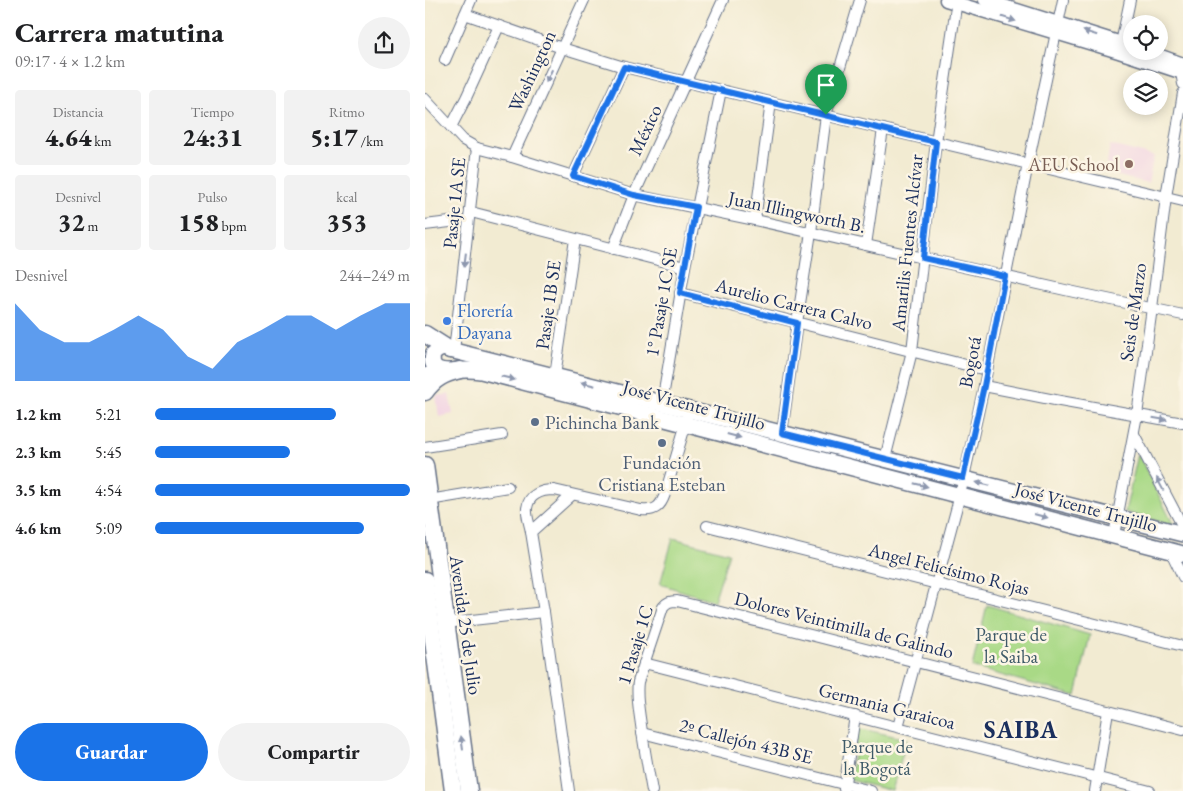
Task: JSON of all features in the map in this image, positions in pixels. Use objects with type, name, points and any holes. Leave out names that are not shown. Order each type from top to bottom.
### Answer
[{"type":"main road","points":[[425,334],[449,349]]},
{"type":"main road","name":"José Vicente Trujillo","points":[[425,343],[662,403],[688,417],[960,495],[1177,552]]},
{"type":"main road","points":[[449,349],[438,350],[433,354],[432,361],[438,370],[455,370]]},
{"type":"main road","name":"José Vicente Trujillo","points":[[425,376],[466,369],[481,371],[688,417],[782,433],[1183,534]]},
{"type":"main road","points":[[425,392],[440,377],[455,370]]},
{"type":"main road","name":"Avenida 25 de Julio","points":[[425,465],[469,791]]},
{"type":"main road","name":"Avenida 25 de Julio","points":[[425,580],[453,791]]},
{"type":"main road","points":[[447,750],[463,791]]},
{"type":"street","points":[[445,60],[471,0]]},
{"type":"street","name":"Washington","points":[[512,157],[584,0]]},
{"type":"street","name":"México","points":[[613,249],[634,195],[723,0]]},
{"type":"street","points":[[782,433],[826,115],[860,0]]},
{"type":"street","points":[[985,0],[1057,28]]},
{"type":"street","name":"Bogotá","points":[[898,727],[960,495],[1063,0]]},
{"type":"street","points":[[1129,15],[1131,0]]},
{"type":"street","points":[[953,1],[1123,47]]},
{"type":"street","name":"Amarilis Fuentes Alcívar","points":[[885,459],[912,351],[953,1]]},
{"type":"street","points":[[465,14],[562,48],[624,67],[1028,164],[1173,196],[1183,210]]},
{"type":"street","points":[[451,128],[499,26]]},
{"type":"street","points":[[1157,60],[1183,70]]},
{"type":"street","points":[[1164,60],[1183,70]]},
{"type":"street","points":[[573,176],[624,67]]},
{"type":"street","name":"1° Pasaje 1C SE","points":[[662,403],[696,207],[721,90]]},
{"type":"street","name":"Seis de Marzo","points":[[1114,535],[1134,434],[1152,308],[1173,196],[1183,93]]},
{"type":"street","name":"Juan Illingworth B.","points":[[425,99],[463,140],[477,148],[634,195],[811,232],[1183,315]]},
{"type":"street","points":[[755,220],[771,102]]},
{"type":"street","points":[[866,245],[883,129]]},
{"type":"street","name":"Pasaje 1A SE","points":[[449,349],[471,212],[477,148]]},
{"type":"street","points":[[471,212],[685,267]]},
{"type":"street","points":[[425,225],[458,221]]},
{"type":"street","name":"Pasaje 1B SE","points":[[555,376],[575,239]]},
{"type":"street","name":"Aurelio Carrera Calvo","points":[[680,293],[986,370]]},
{"type":"street","points":[[984,386],[1183,423]]},
{"type":"street","points":[[569,791],[544,612],[527,508],[529,502],[537,494],[542,491],[555,490],[641,510],[653,510],[663,501],[688,417]]},
{"type":"street","points":[[1134,434],[1183,527]]},
{"type":"street","points":[[425,447],[502,435]]},
{"type":"street","points":[[429,500],[508,487]]},
{"type":"street","points":[[531,532],[572,494]]},
{"type":"street","name":"Angel Felicísimo Rojas","points":[[707,526],[1183,646]]},
{"type":"street","points":[[1177,552],[1183,577]]},
{"type":"street","name":"Dolores Veintimilla de Galindo","points":[[671,601],[1183,730]]},
{"type":"street","name":"1 Pasaje 1C","points":[[652,791],[637,690],[663,607],[666,602],[671,601]]},
{"type":"street","points":[[445,623],[544,612]]},
{"type":"street","name":"Germania Garaicoa","points":[[644,663],[1150,791]]},
{"type":"street","points":[[1095,791],[1108,711]]},
{"type":"street","points":[[844,788],[855,716]]},
{"type":"street","name":"2º Callejón 43B SE","points":[[642,733],[844,788],[871,791]]},
{"type":"shaded area","name":"AEU School","points":[[1110,145],[1154,156],[1148,183],[1105,173]]},
{"type":"shaded area","points":[[449,394],[453,414],[439,417],[436,396]]},
{"type":"green space","points":[[1138,454],[1174,526],[1125,512]]},
{"type":"green space","points":[[673,538],[729,553],[714,601],[660,584]]},
{"type":"green space","name":"Parque de la Saiba","points":[[987,605],[1090,635],[1076,696],[972,667]]},
{"type":"green space","name":"Parque de la Bogotá","points":[[858,728],[907,739],[892,791],[850,780]]},
{"type":"place","name":"AEU School","points":[[1129,164]]},
{"type":"place","name":"Florería Dayana","points":[[447,321]]},
{"type":"place","name":"Pichincha Bank","points":[[535,422]]},
{"type":"place","name":"Fundación Cristiana Esteban","points":[[662,443]]},
{"type":"district","name":"SAIBA","points":[[1021,729]]},
{"type":"route","points":[[624,67],[826,115],[936,142],[923,258],[1005,276],[984,386],[963,478],[782,433],[797,323],[680,293],[696,207],[634,195],[573,176],[624,67]]}]
